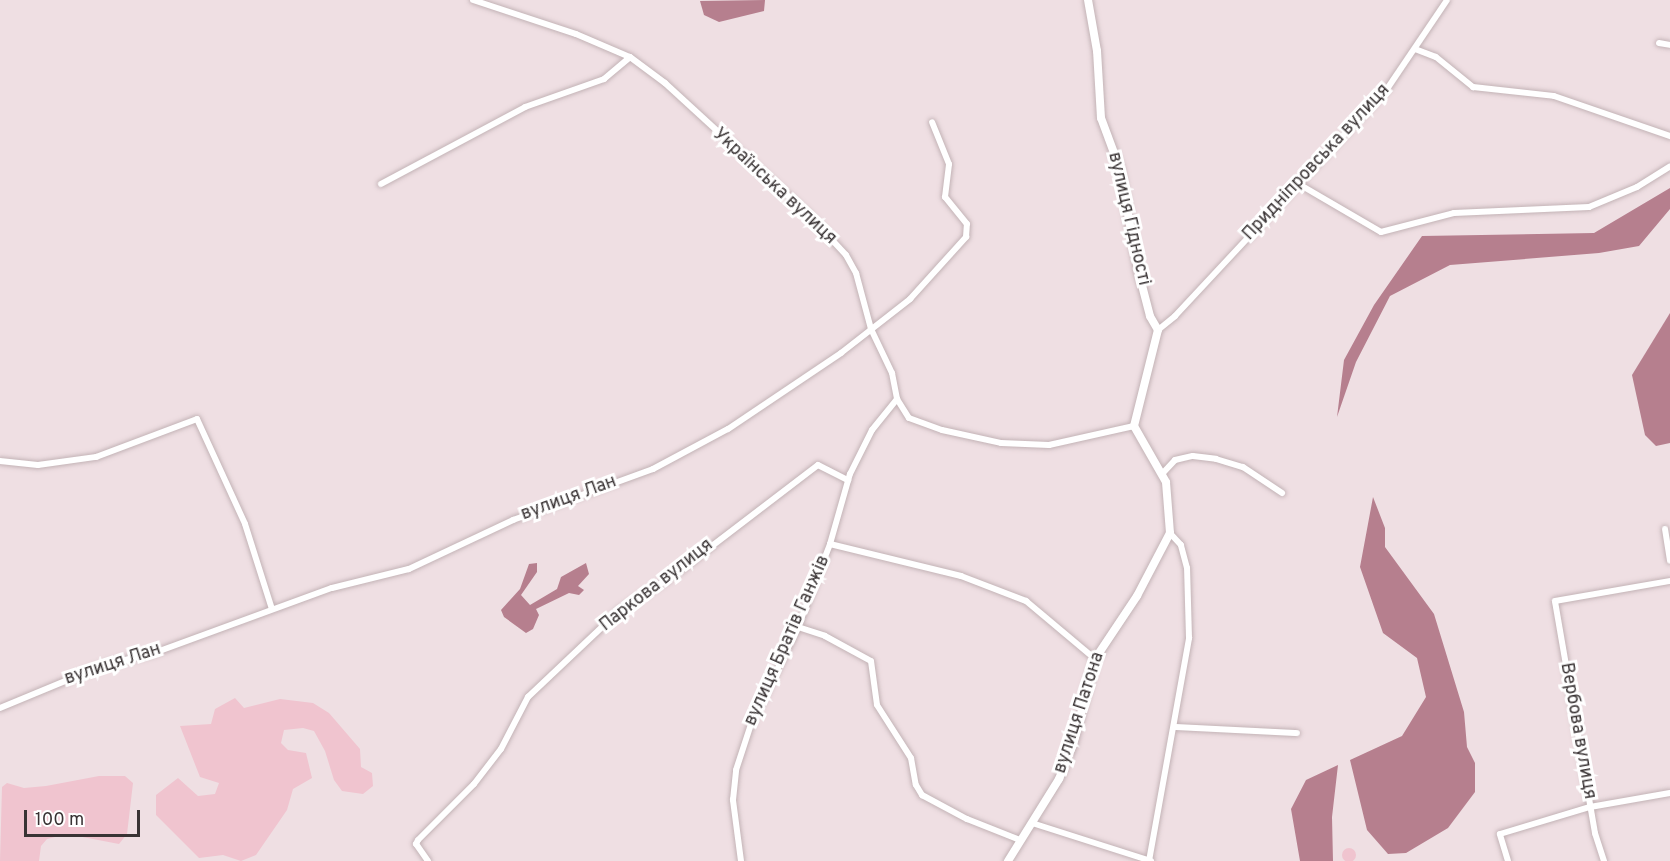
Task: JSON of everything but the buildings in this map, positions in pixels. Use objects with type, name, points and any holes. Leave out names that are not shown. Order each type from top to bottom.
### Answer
[{"type":"street","name":"Українська вулиця","points":[[473,0],[576,34],[630,57],[665,83],[767,181],[807,213],[846,255],[856,273],[871,329],[892,373],[897,399],[909,418],[942,430],[1000,443],[1049,445],[1134,426]]},
{"type":"street","name":"вулиця Гідності","points":[[1088,0],[1097,51],[1101,118],[1120,169],[1138,270],[1150,316],[1158,330]]},
{"type":"street","name":"Придніпровська вулиця","points":[[1158,330],[1175,316],[1297,183],[1387,90],[1447,0]]},
{"type":"street","points":[[1659,43],[1670,45]]},
{"type":"street","points":[[1415,49],[1436,57],[1473,87],[1554,96],[1670,136]]},
{"type":"street","points":[[381,184],[525,107],[604,79],[630,57]]},
{"type":"street","name":"вулиця Лан","points":[[0,708],[104,665],[154,653],[332,588],[409,569],[513,520],[653,469],[728,429],[910,299],[966,237],[967,224],[945,197],[949,164],[932,122]]},
{"type":"street","points":[[1297,183],[1381,232],[1454,213],[1589,207],[1637,188],[1670,165]]},
{"type":"street","points":[[1032,823],[1149,861],[1187,659],[1190,614],[1187,568],[1181,545],[1170,533],[1170,496],[1162,474],[1134,426],[1158,330]]},
{"type":"street","name":"вулиця Братів Ганжів","points":[[741,861],[733,800],[736,770],[752,721],[798,627],[830,544],[848,480],[872,429],[897,399]]},
{"type":"street","points":[[0,461],[38,465],[96,457],[197,419],[245,524],[272,609]]},
{"type":"street","points":[[1162,474],[1175,460],[1193,456],[1216,459],[1243,467],[1282,493]]},
{"type":"street","name":"Паркова вулиця","points":[[428,861],[416,844],[418,840],[474,784],[501,750],[528,697],[620,610],[674,575],[818,465],[848,480]]},
{"type":"street","points":[[1665,529],[1670,561]]},
{"type":"street","name":"вулиця Патона","points":[[1008,861],[1054,788],[1073,745],[1095,659],[1137,596],[1170,533]]},
{"type":"street","points":[[830,544],[961,576],[1026,601],[1095,659]]},
{"type":"street","name":"Вербова вулиця","points":[[1604,861],[1590,807],[1555,600],[1670,581]]},
{"type":"street","points":[[798,627],[825,636],[871,661],[877,705],[911,758],[916,785],[922,795],[1020,840]]},
{"type":"street","points":[[1174,727],[1297,733]]},
{"type":"street","points":[[1508,861],[1500,834],[1590,807],[1670,793]]},
{"type":"shaded area","points":[[765,0],[764,11],[719,22],[704,15],[700,1]]},
{"type":"shaded area","points":[[1670,188],[1670,209],[1639,246],[1599,253],[1450,265],[1390,296],[1356,362],[1337,417],[1344,360],[1374,305],[1422,236],[1594,233]]},
{"type":"shaded area","points":[[1670,313],[1670,443],[1656,446],[1645,435],[1632,375]]},
{"type":"shaded area","points":[[1373,497],[1385,528],[1385,547],[1434,614],[1464,712],[1467,747],[1475,763],[1475,792],[1448,828],[1406,853],[1388,854],[1367,830],[1350,760],[1402,736],[1426,697],[1417,658],[1383,633],[1360,567]]},
{"type":"shaded area","points":[[537,563],[537,572],[521,595],[530,605],[557,589],[561,577],[586,563],[589,574],[578,586],[584,590],[579,595],[569,593],[536,609],[539,615],[533,629],[526,633],[504,617],[501,610],[520,589],[529,564]]},
{"type":"shaded area","points":[[235,698],[244,708],[280,699],[313,703],[329,713],[360,749],[361,767],[372,773],[373,786],[363,794],[342,791],[334,780],[325,751],[314,731],[303,728],[284,730],[281,743],[288,750],[306,753],[312,778],[293,789],[287,810],[256,855],[241,861],[223,855],[199,858],[156,815],[156,795],[178,778],[198,796],[215,794],[219,783],[200,777],[180,726],[211,724],[215,709]]},
{"type":"shaded area","points":[[1338,765],[1332,817],[1333,861],[1300,861],[1291,809],[1306,780]]},
{"type":"shaded area","points":[[99,776],[125,776],[133,783],[127,834],[119,844],[67,834],[47,839],[41,846],[39,861],[0,861],[2,787],[7,783],[24,788],[46,786]]},
{"type":"shaded area","points":[[1346,848],[1352,848],[1356,855],[1352,862],[1346,862],[1342,858],[1342,852]]}]
